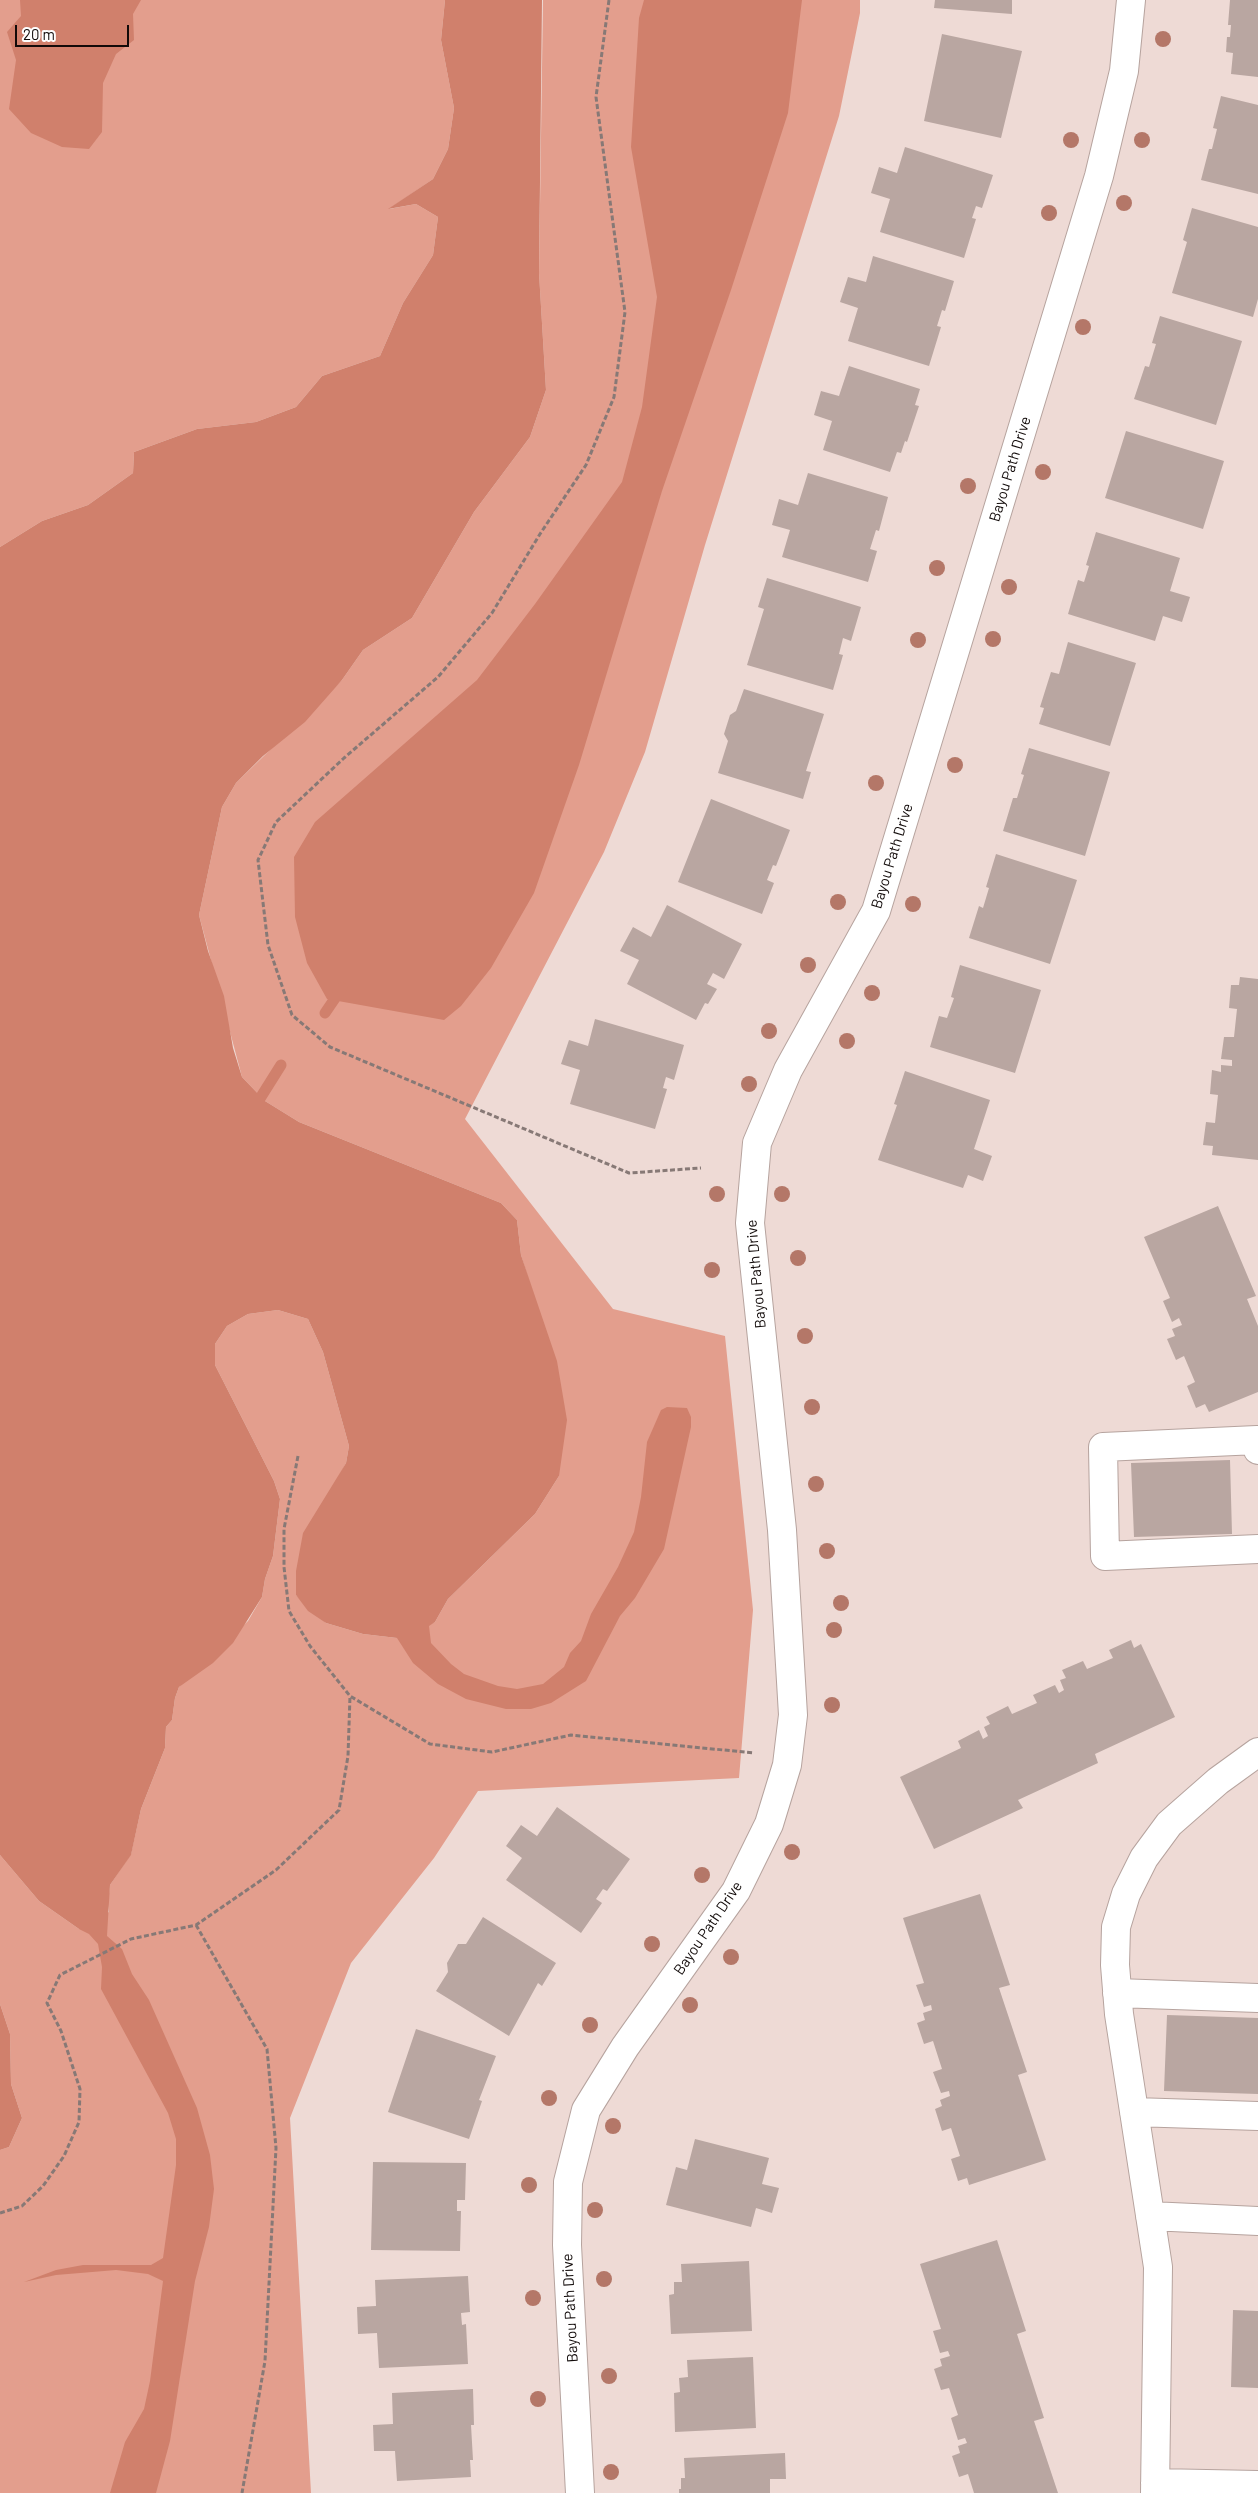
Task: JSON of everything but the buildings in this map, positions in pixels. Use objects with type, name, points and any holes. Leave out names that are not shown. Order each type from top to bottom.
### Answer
[{"type":"street","name":"Bayou Path Drive","points":[[580,2493],[567,2245],[568,2182],[586,2110],[625,2047],[736,1891],[769,1824],[787,1765],[793,1715],[782,1530],[750,1224],[757,1143],[788,1070],[876,911],[1099,176],[1124,71],[1131,0]]},
{"type":"street","points":[[1258,1450],[1258,1440],[1103,1447],[1105,1556],[1258,1549]]},
{"type":"street","points":[[1258,1752],[1218,1781],[1169,1824],[1144,1858],[1126,1894],[1116,1927],[1115,1965],[1117,1993],[1158,2267],[1155,2488],[1258,2485]]},
{"type":"street","points":[[1117,1993],[1258,1998]]},
{"type":"street","points":[[1134,2112],[1258,2116]]},
{"type":"street","points":[[1150,2216],[1258,2221]]},
{"type":"path","points":[[609,0],[596,98],[625,312],[614,397],[586,465],[540,534],[492,613],[438,677],[344,758],[276,822],[258,860],[268,945],[292,1015],[330,1047],[629,1173],[701,1168]]},
{"type":"path","points":[[298,1456],[284,1529],[284,1566],[289,1611],[310,1646],[350,1696],[430,1744],[492,1752],[571,1735],[756,1753]]},
{"type":"path","points":[[0,2213],[22,2206],[43,2186],[64,2156],[79,2122],[80,2089],[61,2030],[47,2003],[60,1975],[92,1956],[131,1939],[196,1926],[276,1870],[340,1810],[348,1756],[350,1696]]},
{"type":"path","points":[[196,1926],[268,2049],[276,2148],[265,2361],[242,2493]]},
{"type":"shaded area","points":[[0,0],[445,0],[441,40],[454,108],[448,149],[433,179],[389,209],[416,204],[438,217],[433,255],[403,303],[380,356],[322,376],[296,407],[256,422],[197,429],[134,452],[133,473],[88,505],[42,521],[0,547]]},
{"type":"shaded area","points":[[20,0],[141,0],[133,14],[134,40],[116,54],[103,83],[102,132],[89,149],[62,147],[31,133],[9,109],[16,60],[7,32],[21,16]]},
{"type":"shaded area","points":[[445,0],[542,0],[539,273],[546,390],[530,437],[474,512],[412,618],[363,650],[342,680],[305,722],[263,756],[236,783],[222,807],[199,915],[208,951],[224,996],[233,1048],[242,1077],[265,1101],[299,1122],[501,1203],[517,1220],[521,1255],[557,1361],[567,1420],[559,1476],[535,1514],[448,1599],[435,1622],[429,1626],[431,1643],[451,1664],[464,1674],[498,1686],[517,1689],[543,1684],[564,1667],[570,1653],[581,1641],[591,1614],[618,1567],[634,1532],[641,1497],[647,1442],[661,1410],[667,1407],[687,1408],[691,1417],[691,1427],[664,1549],[635,1598],[620,1616],[586,1681],[551,1703],[531,1709],[506,1709],[466,1699],[438,1684],[413,1663],[397,1638],[363,1634],[326,1623],[308,1611],[296,1595],[296,1571],[303,1533],[346,1463],[349,1446],[323,1352],[308,1319],[278,1310],[248,1314],[227,1326],[215,1344],[215,1365],[274,1481],[280,1499],[273,1556],[265,1579],[262,1597],[233,1643],[213,1663],[179,1687],[175,1698],[172,1720],[166,1727],[165,1748],[141,1809],[131,1855],[110,1885],[107,1936],[122,1949],[132,1974],[149,2000],[197,2108],[210,2155],[214,2189],[209,2227],[195,2281],[170,2441],[156,2493],[110,2493],[125,2442],[144,2409],[150,2381],[163,2281],[148,2274],[116,2270],[56,2275],[24,2282],[56,2270],[83,2265],[151,2265],[163,2258],[176,2165],[176,2139],[168,2113],[101,1989],[102,1967],[98,1944],[89,1934],[39,1901],[0,1855],[0,547],[42,521],[88,505],[133,473],[134,452],[197,429],[256,422],[296,407],[322,376],[380,356],[403,303],[433,255],[438,217],[416,204],[388,209],[433,179],[448,149],[454,108],[441,40]]},
{"type":"shaded area","points":[[543,0],[860,0],[860,13],[839,116],[705,545],[645,752],[604,852],[465,1119],[613,1309],[725,1336],[753,1610],[739,1778],[478,1791],[434,1858],[351,1963],[290,2118],[311,2493],[0,2493],[0,2150],[9,2147],[22,2118],[11,2084],[10,2034],[0,2004],[0,1855],[39,1901],[79,1929],[109,1912],[110,1885],[131,1854],[141,1809],[165,1748],[166,1727],[172,1720],[175,1698],[179,1687],[248,1621],[262,1597],[265,1579],[273,1556],[280,1499],[274,1481],[215,1365],[215,1344],[227,1326],[248,1314],[278,1310],[308,1319],[323,1352],[349,1446],[346,1463],[338,1478],[296,1595],[326,1623],[363,1634],[397,1638],[435,1622],[448,1599],[535,1514],[559,1476],[534,1297],[521,1255],[517,1220],[501,1203],[299,1122],[265,1101],[242,1077],[199,915],[222,807],[236,783],[342,680],[363,650],[412,618],[474,512],[530,437],[546,390],[539,273]]},
{"type":"shaded area","points":[[644,0],[802,0],[788,113],[731,290],[662,491],[579,765],[534,893],[491,968],[461,1006],[444,1020],[327,999],[307,963],[295,917],[294,857],[315,822],[477,680],[535,604],[622,482],[642,407],[657,297],[631,147],[639,18]]},
{"type":"shaded area","points":[[0,2004],[10,2034],[11,2084],[22,2118],[9,2147],[0,2150]]},
{"type":"waterway","points":[[325,1013],[342,988]]},
{"type":"waterway","points":[[254,1108],[281,1065]]}]
